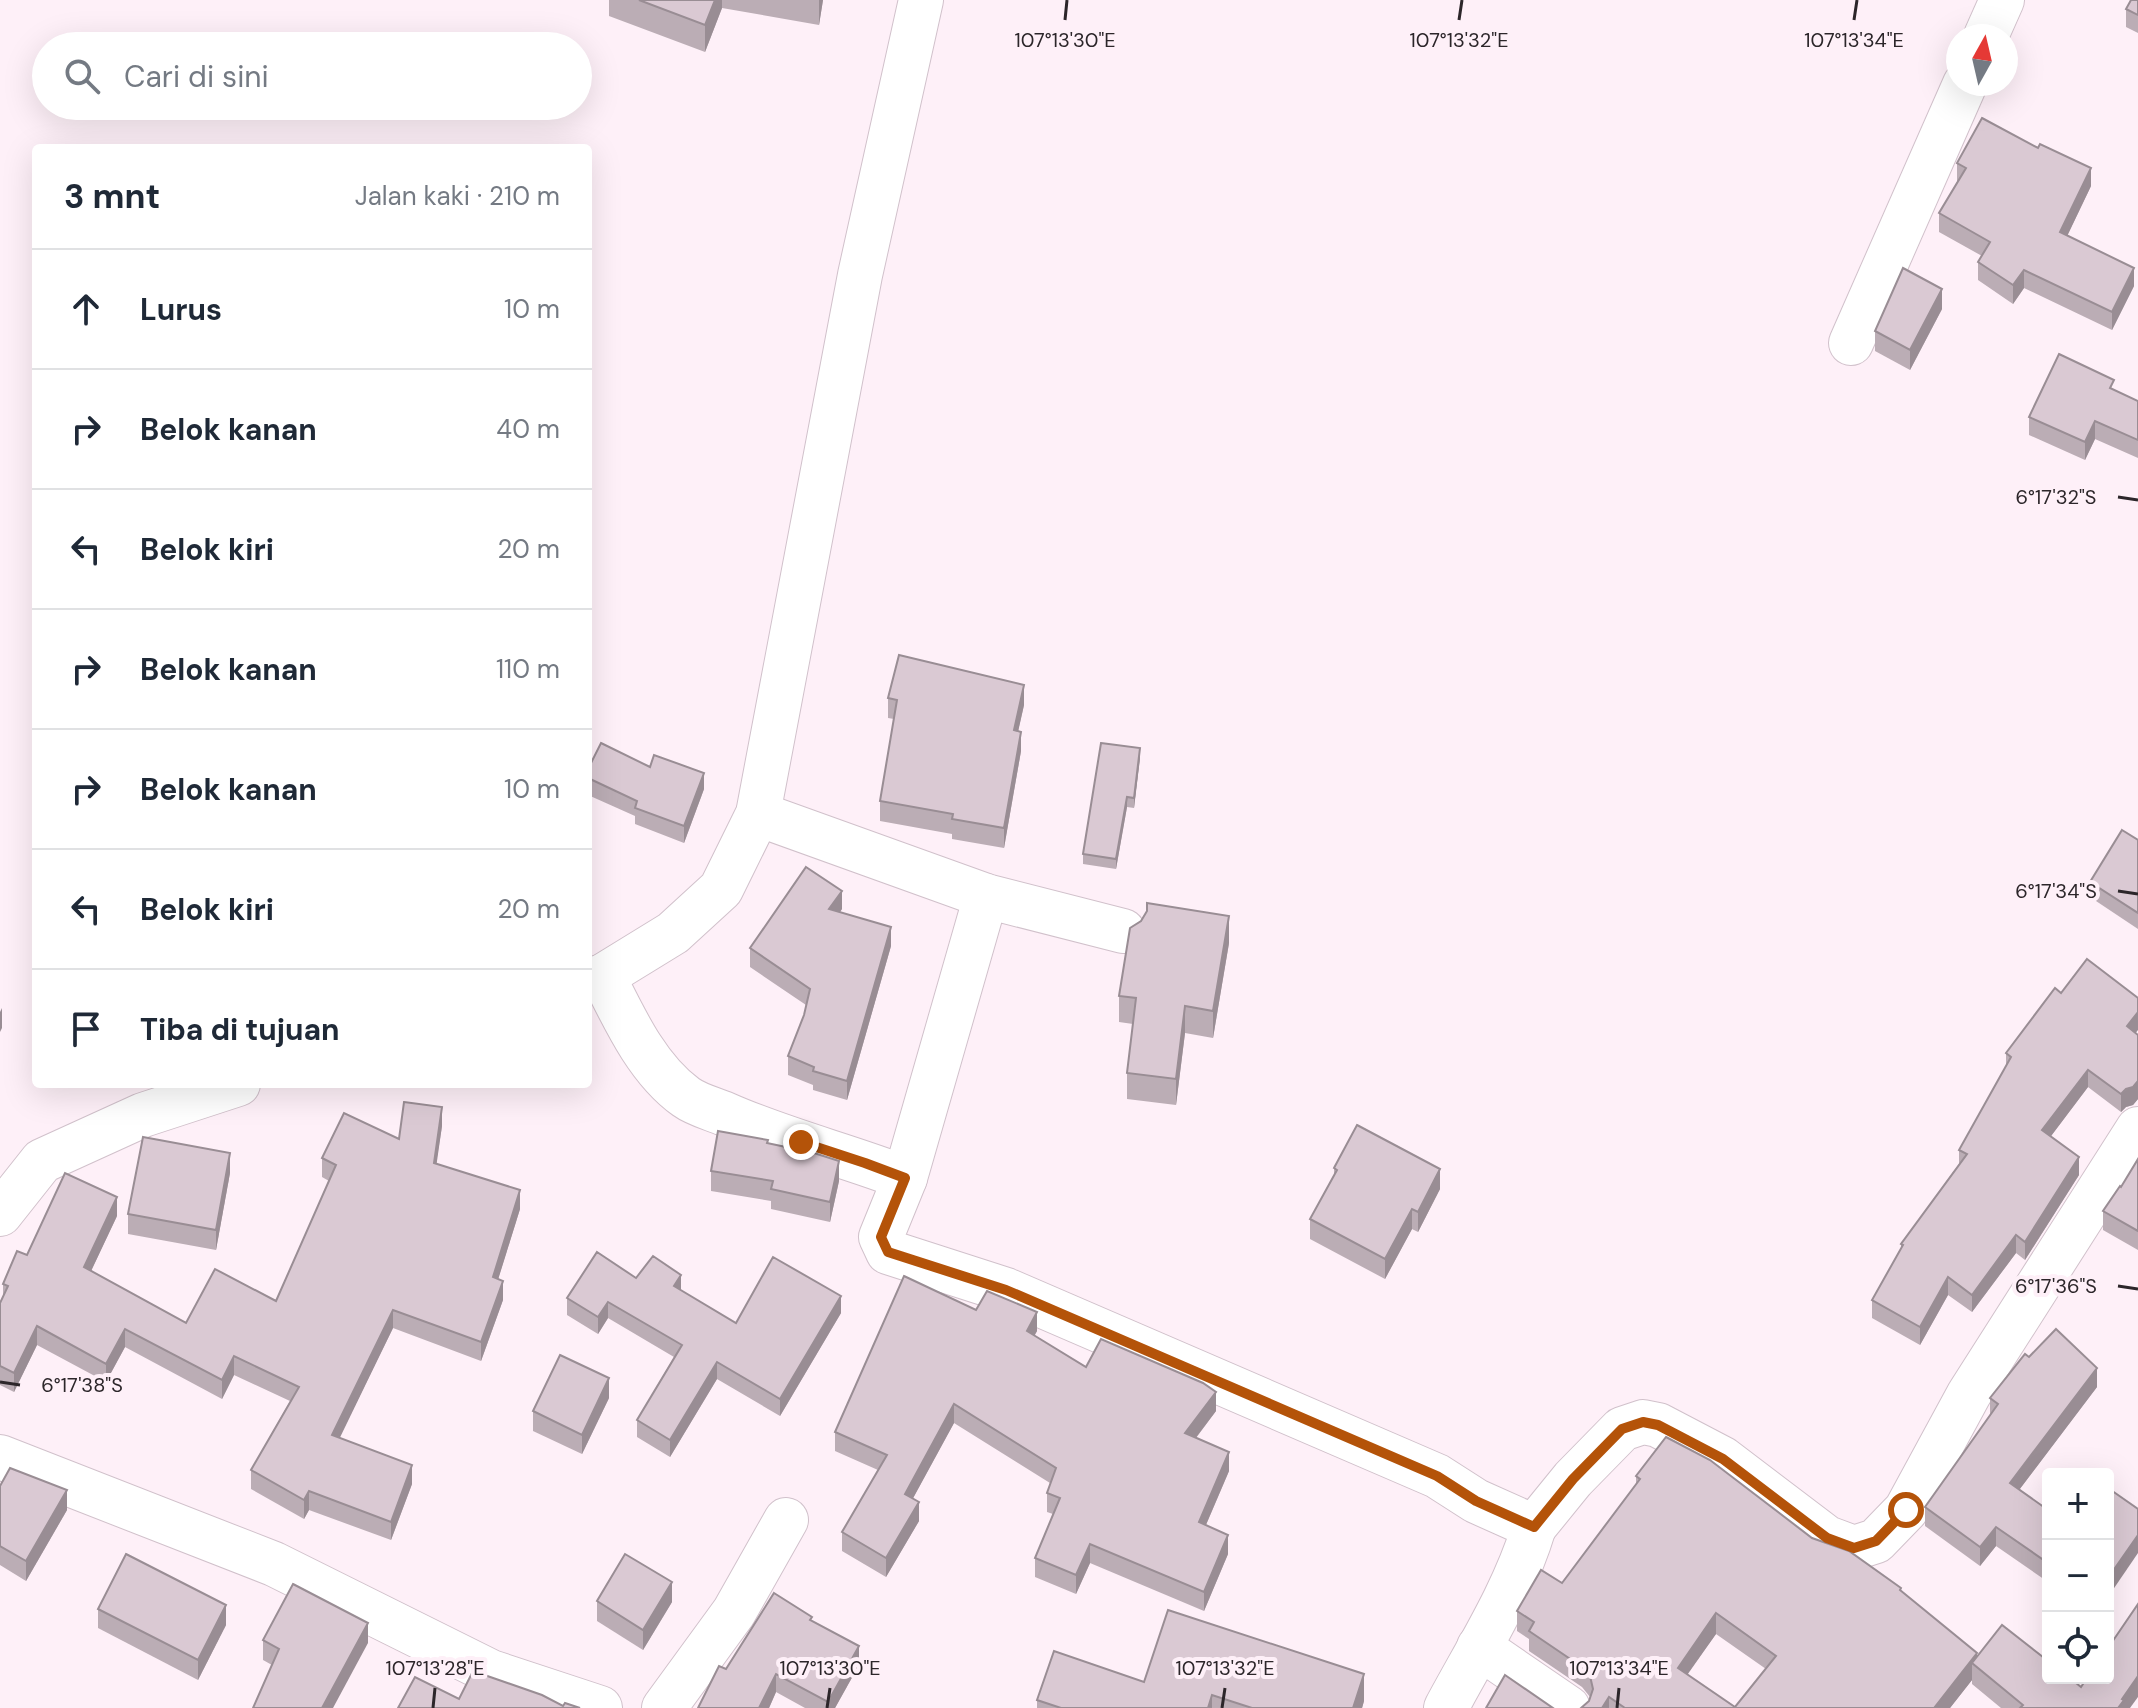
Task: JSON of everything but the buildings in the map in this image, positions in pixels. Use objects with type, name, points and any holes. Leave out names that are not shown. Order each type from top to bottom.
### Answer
[{"type":"street","points":[[905,1178],[742,1122],[686,1098],[636,1041],[596,978],[673,933],[721,889],[758,814],[860,275],[921,0]]},
{"type":"street","points":[[1991,24],[2002,0]]},
{"type":"street","points":[[1851,343],[1960,96]]},
{"type":"street","points":[[758,814],[986,896],[1123,931]]},
{"type":"street","points":[[986,896],[905,1178],[881,1237],[888,1252],[1006,1290],[1437,1476],[1476,1501],[1534,1527]]},
{"type":"street","points":[[0,1214],[42,1161],[143,1115],[226,1088]]},
{"type":"street","points":[[1446,1708],[1526,1554],[1534,1527],[1573,1479],[1622,1429],[1643,1422],[1658,1425],[1723,1459],[1827,1538],[1854,1548],[1876,1541],[1906,1510],[1969,1394],[2138,1129]]},
{"type":"street","points":[[0,1457],[274,1564],[491,1672],[600,1708]]},
{"type":"street","points":[[664,1708],[734,1612],[786,1520]]},
{"type":"street","points":[[1479,1647],[1568,1708]]},
{"type":"route","points":[[801,1142],[905,1178],[881,1237],[888,1252],[1006,1290],[1437,1476],[1476,1501],[1534,1527],[1573,1479],[1622,1429],[1643,1422],[1658,1425],[1723,1459],[1827,1538],[1854,1548],[1876,1541],[1906,1510]]}]
